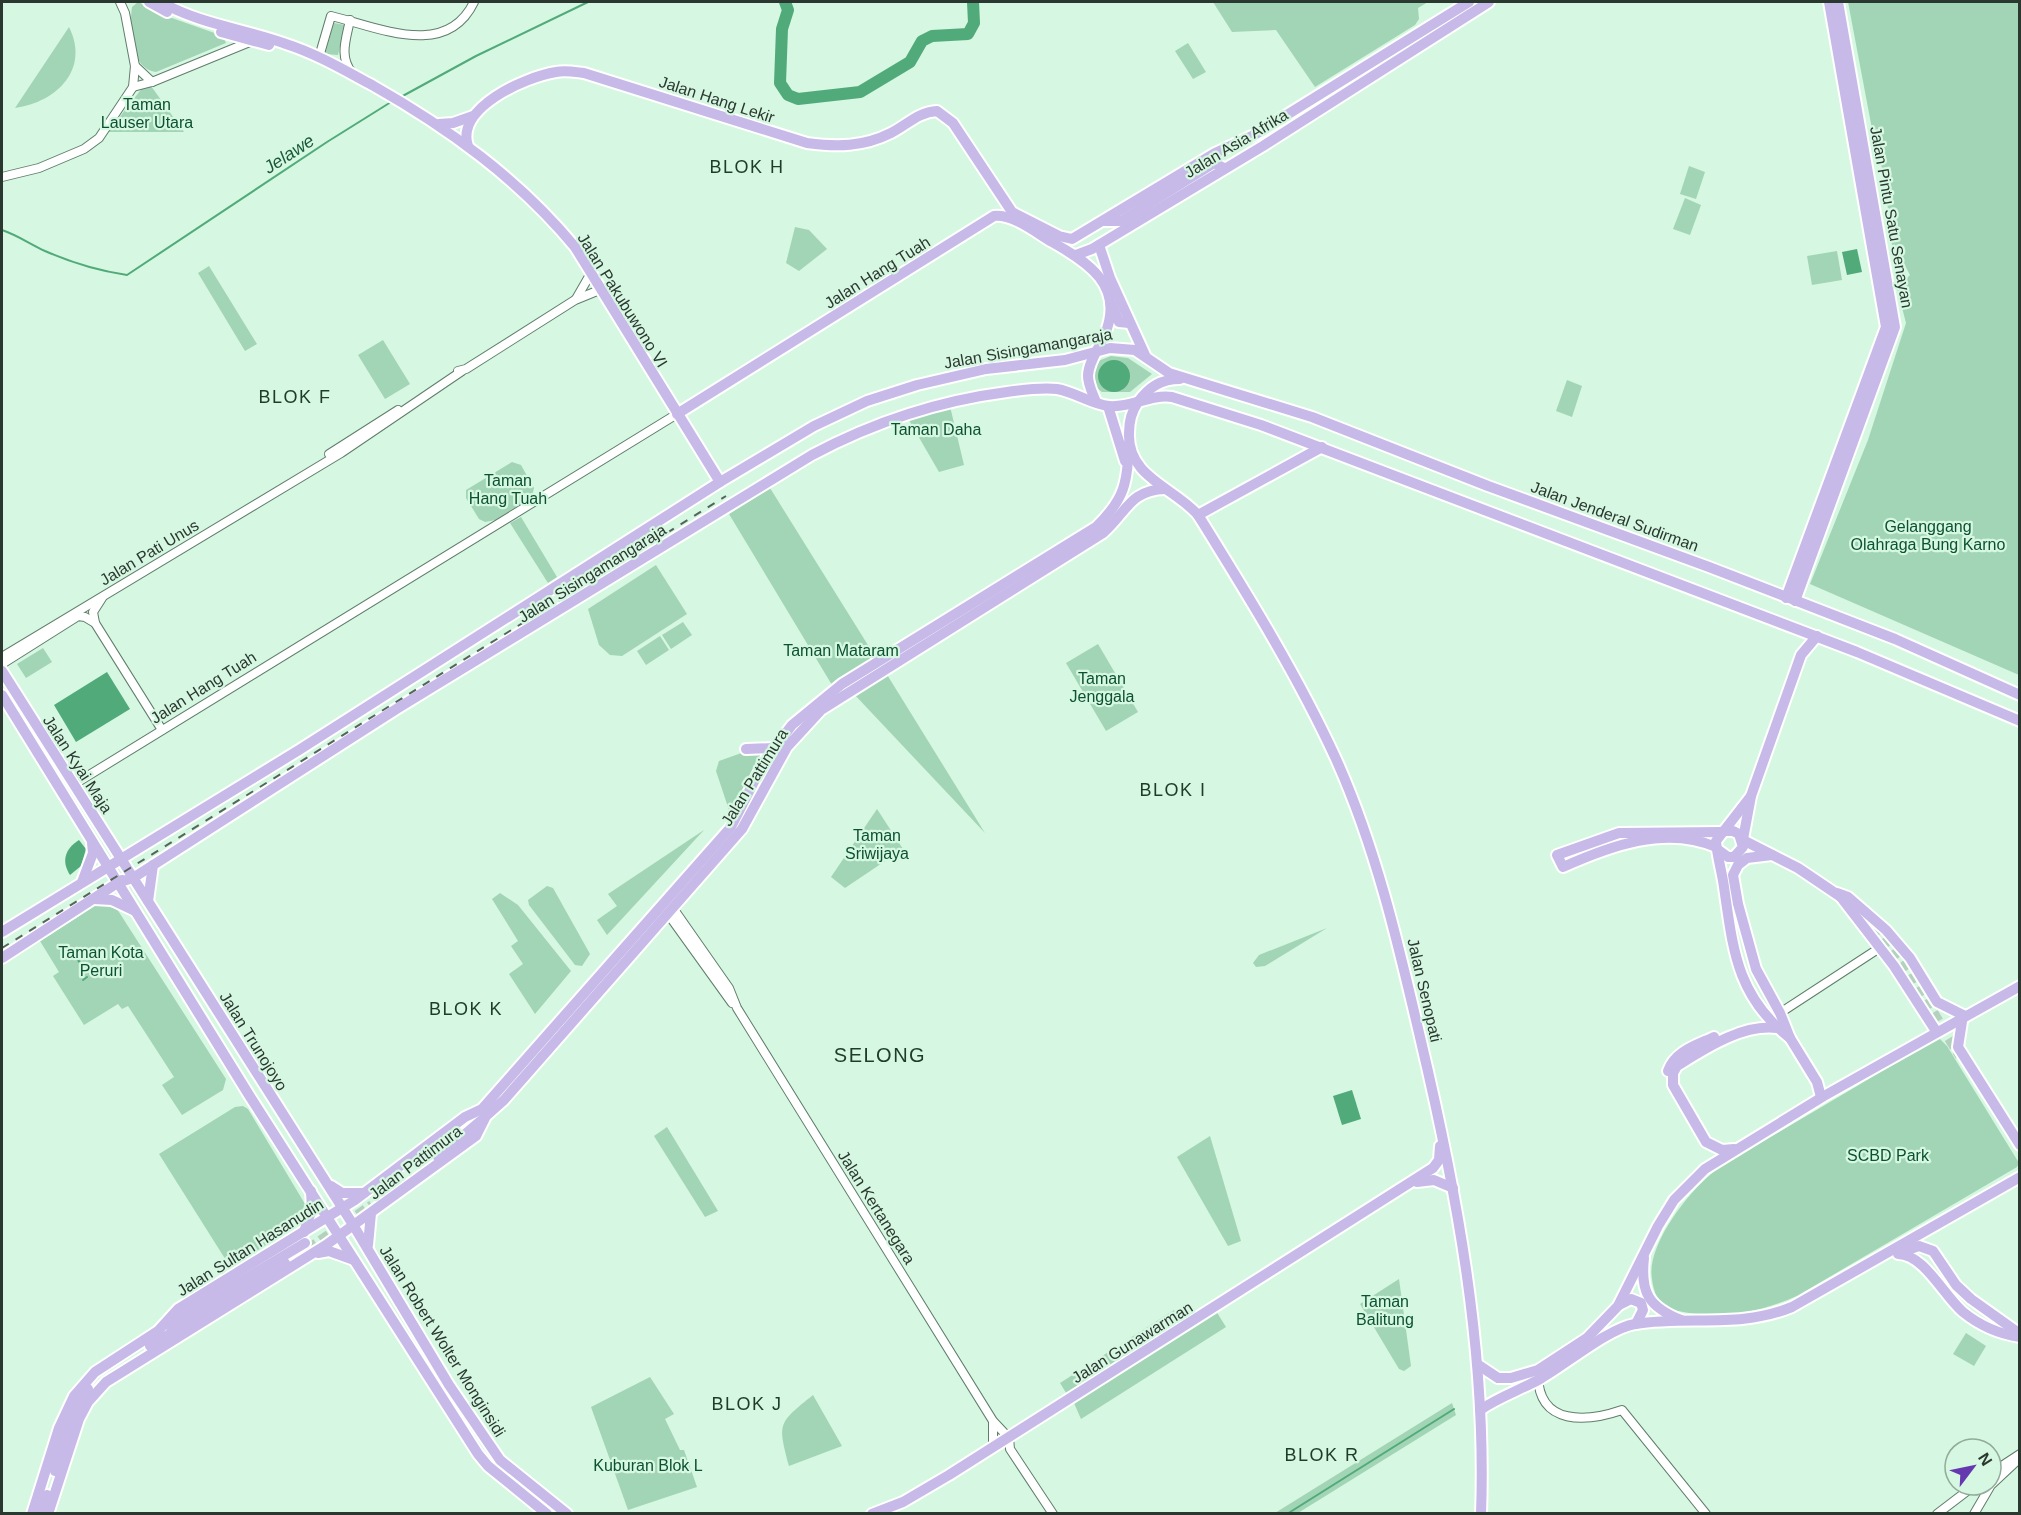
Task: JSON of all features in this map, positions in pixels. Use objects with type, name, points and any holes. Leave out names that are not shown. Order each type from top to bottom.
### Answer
[{"type":"main road","name":"Jalan Pakubuwono VI","points":[[149,2],[184,20],[236,37],[285,49],[356,76]]},
{"type":"main road","name":"Jalan Pakubuwono VI","points":[[161,2],[208,22],[287,44],[319,57],[400,100],[439,124],[468,146],[556,224],[602,289],[720,482]]},
{"type":"main road","name":"Jalan Asia Afrika","points":[[1099,245],[1224,168],[1444,24],[1469,2]]},
{"type":"main road","name":"Jalan Asia Afrika","points":[[953,123],[997,194],[1012,212],[1059,236],[1072,239],[1215,153],[1256,134],[1444,24],[1489,2]]},
{"type":"main road","name":"Jalan Pintu Satu Senayan","points":[[1791,599],[1895,327],[1834,6]]},
{"type":"main road","name":"Jalan Hang Lekir","points":[[439,124],[453,123],[473,116],[508,89],[561,71],[584,73],[807,143],[826,146],[861,145],[891,133],[925,111],[937,111],[953,123]]},
{"type":"main road","points":[[468,146],[465,132],[473,116]]},
{"type":"main road","points":[[1103,221],[1121,220],[1214,163],[1224,168]]},
{"type":"main road","points":[[997,194],[994,216],[1013,220],[1076,255],[1091,266],[1119,322],[1130,323]]},
{"type":"main road","name":"Jalan Hang Tuah","points":[[677,414],[994,216]]},
{"type":"main road","points":[[1076,255],[1099,245],[1102,259],[1145,355]]},
{"type":"main road","points":[[1091,266],[1095,260],[1102,259]]},
{"type":"main road","points":[[1096,402],[1088,374],[1109,324],[1110,300]]},
{"type":"main road","name":"Jalan Sisingamangaraja","points":[[2,932],[299,750],[720,482],[814,426],[885,394],[964,374],[1065,360],[1098,350],[1122,347],[1145,355],[1169,373],[1194,380]]},
{"type":"main road","points":[[1194,380],[1164,381],[1150,388],[1138,402],[1131,416],[1130,443],[1141,470],[1165,489],[1180,496],[1198,515],[1322,447]]},
{"type":"main road","name":"Jalan Jenderal Sudirman","points":[[1194,380],[1311,417],[1791,599],[1895,639],[2019,695]]},
{"type":"main road","name":"Jalan Sisingamangaraja","points":[[132,875],[797,463],[850,436],[920,409],[993,394],[1037,389],[1058,390],[1108,406],[1125,406],[1138,402]]},
{"type":"main road","points":[[1138,402],[1162,396],[1180,399],[1322,447],[1816,636],[1932,682],[2019,721]]},
{"type":"main road","points":[[1108,406],[1128,470]]},
{"type":"main road","name":"Jalan Pattimura","points":[[369,1205],[476,1136],[484,1113],[711,857],[731,827],[773,748],[792,725],[842,684],[1092,529],[1107,516],[1123,492],[1128,470],[1130,443]]},
{"type":"main road","name":"Jalan Pattimura","points":[[711,857],[742,829],[790,742],[821,710],[1103,533],[1134,497],[1149,490],[1165,489]]},
{"type":"main road","name":"Jalan Senopati","points":[[1198,515],[1314,713],[1359,815],[1396,931],[1430,1073],[1453,1188],[1477,1364],[1481,1514]]},
{"type":"main road","points":[[1802,631],[1803,651]]},
{"type":"main road","points":[[1816,636],[1803,651],[1751,796],[1743,839],[1743,847],[1734,857],[1728,857],[1717,848],[1702,841],[1685,838],[1639,840],[1601,851],[1563,867],[1557,855],[1619,833],[1733,831],[1743,839],[1848,897],[1886,930],[1910,958],[1937,1002],[1963,1015]]},
{"type":"main road","name":"Jalan Kyai Maja","points":[[2,671],[132,875]]},
{"type":"main road","name":"Jalan Kyai Maja","points":[[2,695],[119,882]]},
{"type":"main road","points":[[746,749],[773,748]]},
{"type":"main road","name":"Jalan Sisingamangaraja","points":[[132,875],[153,866],[302,772],[317,759]]},
{"type":"main road","points":[[1751,796],[1716,841],[1727,922],[1736,962],[1761,1007],[1777,1028],[1790,1038]]},
{"type":"main road","points":[[82,882],[93,853],[91,839]]},
{"type":"main road","points":[[1599,839],[1601,851]]},
{"type":"main road","points":[[1702,841],[1711,852],[1718,878],[1724,887]]},
{"type":"main road","points":[[1772,855],[1747,858],[1738,865],[1732,875],[1752,960],[1780,1013],[1790,1038],[1817,1082],[1821,1097]]},
{"type":"main road","points":[[148,901],[153,866]]},
{"type":"main road","name":"Jalan Pattimura","points":[[354,1225],[369,1205],[465,1117],[484,1113],[504,1100],[670,911],[701,869]]},
{"type":"main road","points":[[2,958],[132,875]]},
{"type":"main road","name":"Jalan Trunojoyo","points":[[132,875],[354,1225]]},
{"type":"main road","name":"Jalan Trunojoyo","points":[[119,882],[339,1236]]},
{"type":"main road","points":[[1838,893],[1873,927]]},
{"type":"main road","points":[[1838,893],[1881,947],[1936,1031]]},
{"type":"main road","points":[[94,899],[112,900],[136,912]]},
{"type":"main road","points":[[33,913],[45,930]]},
{"type":"main road","points":[[1621,1328],[1612,1322],[1615,1310],[1645,1253],[1674,1200],[1705,1169],[1821,1097],[1963,1015],[2019,986]]},
{"type":"main road","points":[[1705,1169],[1705,1147],[1671,1090],[1668,1082],[1668,1069],[1682,1053],[1750,1024],[1757,1018],[1761,1007]]},
{"type":"main road","points":[[1963,1015],[1958,1047],[2019,1145]]},
{"type":"main road","points":[[1737,1149],[1722,1150],[1706,1142],[1673,1085],[1673,1073],[1677,1066],[1726,1040],[1754,1028],[1777,1028]]},
{"type":"main road","points":[[277,1136],[290,1127]]},
{"type":"main road","name":"Jalan Gunawarman","points":[[872,1514],[903,1502],[993,1448],[1437,1164],[1441,1152],[1440,1128]]},
{"type":"main road","points":[[1480,1410],[1621,1328],[1636,1324],[1741,1322],[1770,1317],[1792,1308],[2019,1177]]},
{"type":"main road","name":"Jalan Gunawarman","points":[[1402,1186],[1434,1180],[1453,1188]]},
{"type":"main road","points":[[326,1182],[342,1193],[369,1205]]},
{"type":"main road","points":[[309,1241],[311,1189]]},
{"type":"main road","points":[[355,1200],[355,1212],[369,1205]]},
{"type":"main road","name":"Jalan Pattimura","points":[[342,1208],[355,1200],[369,1205]]},
{"type":"main road","points":[[368,1249],[369,1205]]},
{"type":"main road","name":"Jalan Sultan Hasanudin","points":[[48,1514],[72,1448],[79,1419],[97,1390],[106,1382],[179,1337],[309,1241],[328,1217],[342,1208]]},
{"type":"main road","name":"Jalan Sultan Hasanudin","points":[[32,1514],[64,1415],[86,1381],[160,1335],[178,1309],[309,1241],[326,1245],[354,1225]]},
{"type":"main road","name":"Jalan Robert Wolter Monginsidi","points":[[354,1225],[449,1385],[500,1460],[538,1500],[547,1514]]},
{"type":"main road","points":[[40,1514],[69,1424],[84,1395],[99,1379],[160,1335],[192,1319],[309,1241],[325,1234],[326,1245]]},
{"type":"main road","name":"Jalan Robert Wolter Monginsidi","points":[[339,1236],[359,1264],[478,1454],[488,1466],[538,1500],[567,1514]]},
{"type":"main road","points":[[309,1241],[329,1251],[349,1256],[359,1264]]},
{"type":"main road","points":[[1863,1268],[1875,1267],[1896,1255],[1920,1246],[1933,1251],[1956,1285],[2019,1335]]},
{"type":"main road","points":[[1645,1253],[1644,1286],[1648,1297],[1655,1306],[1687,1322]]},
{"type":"main road","points":[[1896,1255],[1906,1254],[1918,1260],[1943,1293],[1973,1320],[1992,1330],[2019,1335]]},
{"type":"main road","points":[[1477,1364],[1503,1380],[1538,1375],[1587,1338],[1615,1310],[1631,1299],[1641,1303],[1643,1310],[1636,1324]]},
{"type":"main road","points":[[179,1337],[192,1319]]},
{"type":"street","points":[[2,177],[39,168],[84,149],[99,138],[133,87],[135,66],[125,13],[120,2]]},
{"type":"street","points":[[125,13],[130,2]]},
{"type":"street","points":[[319,57],[331,16],[414,37],[437,36],[454,27],[474,2]]},
{"type":"street","points":[[350,20],[344,60],[356,76]]},
{"type":"street","points":[[224,52],[236,37]]},
{"type":"street","points":[[133,87],[152,82],[252,41]]},
{"type":"street","points":[[135,66],[152,82]]},
{"type":"street","name":"Jalan Pati Unus","points":[[575,300],[591,273]]},
{"type":"street","name":"Jalan Pati Unus","points":[[2,657],[359,441],[462,371],[575,300],[602,289]]},
{"type":"street","name":"Jalan Hang Tuah","points":[[73,785],[677,414]]},
{"type":"street","points":[[104,596],[93,612],[95,623],[162,730]]},
{"type":"street","points":[[2,664],[78,616],[95,623]]},
{"type":"street","name":"Jalan Kertanegara","points":[[670,911],[729,988],[737,1008],[993,1421],[1009,1438],[1011,1449],[1053,1514]]},
{"type":"street","points":[[1780,1013],[1874,954],[1881,947]]},
{"type":"street","points":[[1538,1375],[1539,1393],[1546,1404],[1560,1415],[1575,1419],[1622,1410],[1706,1513]]},
{"type":"street","points":[[993,1421],[993,1448]]},
{"type":"street","points":[[2003,1467],[2019,1456]]},
{"type":"street","points":[[1937,1514],[1959,1497]]},
{"type":"street","points":[[1974,1514],[1983,1497]]},
{"type":"green space","points":[[138,2],[172,18],[223,36],[226,43],[156,72],[147,69],[136,55],[131,36],[132,7]]},
{"type":"green space","points":[[1213,2],[1428,2],[1418,8],[1419,19],[1415,25],[1315,87],[1276,30],[1232,32]]},
{"type":"green space","name":"Gelanggang Olahraga Bung Karno","points":[[1848,2],[2019,2],[2019,675],[1810,584],[1868,440],[1906,323],[1897,288],[1910,275],[1899,254],[1893,254],[1884,174],[1876,150]]},
{"type":"green space","points":[[334,23],[345,25],[338,55],[325,54]]},
{"type":"green space","points":[[69,27],[74,42],[75,57],[66,81],[44,99],[15,108]]},
{"type":"green space","points":[[1188,43],[1206,72],[1193,79],[1175,51]]},
{"type":"green space","name":"Taman Lauser Utara","points":[[151,86],[184,132],[108,132],[143,87]]},
{"type":"green space","points":[[1689,166],[1705,172],[1696,199],[1680,194]]},
{"type":"green space","points":[[1685,198],[1701,205],[1690,235],[1673,229]]},
{"type":"green space","points":[[795,227],[809,230],[827,249],[799,271],[786,263]]},
{"type":"green space","points":[[1837,251],[1842,280],[1812,285],[1807,256]]},
{"type":"green space","points":[[209,266],[257,344],[245,351],[198,273]]},
{"type":"green space","points":[[383,340],[410,384],[385,399],[358,355]]},
{"type":"green space","points":[[1111,356],[1128,358],[1152,374],[1130,392],[1102,392],[1095,385],[1094,370],[1098,361]]},
{"type":"green space","points":[[1567,380],[1582,386],[1572,417],[1556,411]]},
{"type":"green space","name":"Taman Daha","points":[[949,402],[964,465],[939,472],[906,415]]},
{"type":"green space","name":"Taman Hang Tuah","points":[[512,462],[521,465],[534,488],[532,497],[496,520],[485,522],[479,519],[466,498],[466,490]]},
{"type":"green space","name":"Taman Mataram","points":[[770,488],[876,658],[832,685],[729,514]]},
{"type":"green space","points":[[521,517],[557,577],[548,583],[510,523]]},
{"type":"green space","points":[[656,565],[687,614],[622,656],[610,655],[599,645],[588,609]]},
{"type":"green space","points":[[683,622],[692,635],[671,649],[662,635]]},
{"type":"green space","points":[[660,636],[669,650],[646,665],[637,651]]},
{"type":"green space","name":"Taman Jenggala","points":[[1098,644],[1138,712],[1106,731],[1066,663]]},
{"type":"green space","points":[[43,648],[52,662],[26,678],[17,664]]},
{"type":"green space","name":"Taman Mataram","points":[[886,673],[985,833],[853,693]]},
{"type":"green space","points":[[747,751],[763,753],[734,818],[730,813],[716,771],[719,761]]},
{"type":"green space","name":"Taman Sriwijaya","points":[[877,809],[903,849],[845,888],[831,877]]},
{"type":"green space","points":[[704,830],[607,935],[597,920],[617,906],[608,894]]},
{"type":"green space","points":[[547,886],[553,888],[590,954],[582,966],[575,965],[529,905],[528,900]]},
{"type":"green space","points":[[500,893],[518,905],[571,971],[535,1014],[509,974],[523,964],[511,946],[518,941],[492,899]]},
{"type":"green space","name":"Taman Kota Peruri","points":[[98,904],[117,909],[226,1079],[223,1090],[182,1115],[162,1085],[174,1077],[128,1006],[122,1009],[118,1004],[84,1025],[53,976],[59,972],[40,941]]},
{"type":"green space","points":[[1327,928],[1265,966],[1256,967],[1253,963],[1259,955]]},
{"type":"green space","name":"SCBD Park","points":[[1936,1038],[1947,1046],[2019,1163],[2017,1167],[1797,1296],[1782,1302],[1753,1311],[1724,1315],[1694,1314],[1678,1311],[1662,1304],[1654,1290],[1652,1279],[1655,1252],[1670,1222],[1700,1184],[1734,1157]]},
{"type":"green space","points":[[243,1106],[248,1109],[305,1204],[296,1226],[236,1264],[229,1265],[159,1154],[235,1107]]},
{"type":"green space","points":[[667,1127],[718,1211],[705,1217],[654,1136]]},
{"type":"green space","points":[[1210,1136],[1241,1241],[1228,1246],[1177,1157]]},
{"type":"green space","name":"Taman Balitung","points":[[1399,1279],[1411,1366],[1404,1371],[1399,1369],[1360,1304]]},
{"type":"green space","points":[[1174,1310],[1183,1322],[1068,1396],[1060,1383]]},
{"type":"green space","points":[[1216,1311],[1226,1327],[1081,1419],[1074,1403]]},
{"type":"green space","points":[[1966,1333],[1986,1346],[1974,1366],[1953,1354]]},
{"type":"green space","name":"Kuburan Blok L","points":[[650,1377],[674,1414],[665,1419],[680,1450],[684,1450],[697,1487],[628,1510],[591,1407]]},
{"type":"green space","points":[[813,1395],[842,1446],[789,1466],[783,1441],[783,1425],[793,1412]]},
{"type":"green space","points":[[1452,1403],[1456,1415],[1298,1513],[1275,1513]]},
{"type":"shaded area","points":[[1857,249],[1862,272],[1847,275],[1842,252]]},
{"type":"shaded area","points":[[1114,360],[1125,365],[1130,376],[1125,387],[1114,392],[1103,387],[1098,376],[1103,365]]},
{"type":"shaded area","points":[[107,672],[130,709],[76,742],[54,705]]},
{"type":"shaded area","points":[[79,840],[86,849],[81,866],[70,875],[67,870],[66,856],[70,847]]},
{"type":"shaded area","points":[[1352,1090],[1361,1119],[1342,1125],[1333,1096]]},
{"type":"waterway","name":"Jelawe","points":[[399,98],[476,56],[588,2]]},
{"type":"waterway","points":[[785,2],[788,10],[782,29],[780,83],[788,95],[798,99],[860,92],[910,62],[922,41],[932,36],[968,34],[974,23],[973,2]]},
{"type":"waterway","name":"Jelawe","points":[[2,230],[65,259],[96,269],[127,275],[391,102]]},
{"type":"waterway","points":[[73,954],[86,970]]},
{"type":"waterway","points":[[83,980],[87,977]]},
{"type":"waterway","points":[[1287,1514],[1454,1409]]},
{"type":"tunnel","points":[[1873,927],[1907,970],[1960,1056]]},
{"type":"tunnel","points":[[308,1249],[372,1205]]},
{"type":"railway","points":[[2,948],[726,496]]},
{"type":"district","name":"BLOK H","points":[[747,167]]},
{"type":"district","name":"BLOK F","points":[[295,397]]},
{"type":"district","name":"BLOK I","points":[[1173,790]]},
{"type":"district","name":"BLOK K","points":[[466,1009]]},
{"type":"district","name":"SELONG","points":[[880,1055]]},
{"type":"district","name":"BLOK J","points":[[747,1404]]},
{"type":"district","name":"BLOK R","points":[[1322,1455]]}]
